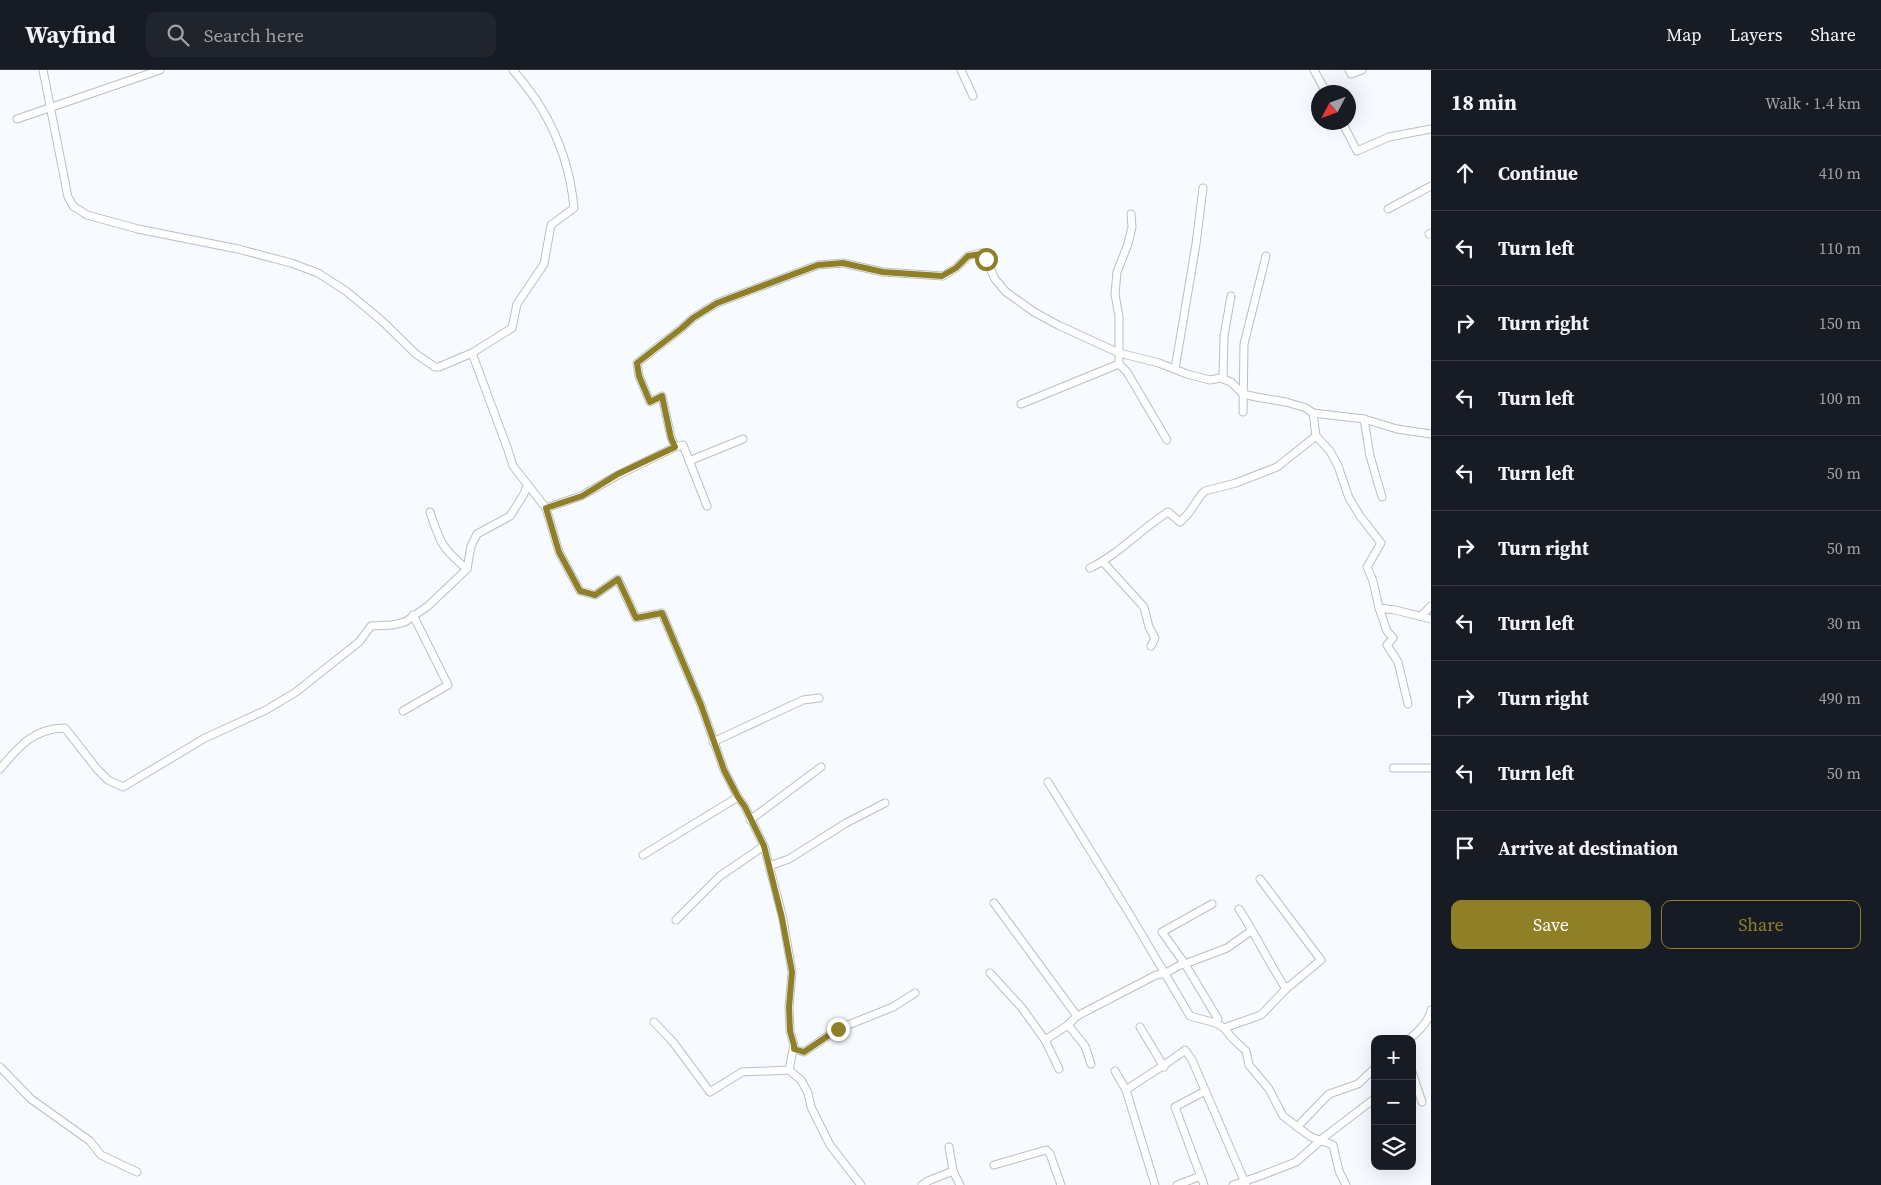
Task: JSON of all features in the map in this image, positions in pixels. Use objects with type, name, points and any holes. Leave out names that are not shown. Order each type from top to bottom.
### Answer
[{"type":"street","points":[[43,70],[68,197],[73,206],[87,215],[138,229],[238,249],[318,273],[346,291],[381,320],[416,354],[435,367],[472,353],[512,328],[517,304],[544,264],[551,224],[574,208],[563,156],[543,112],[513,70]]},
{"type":"street","points":[[17,119],[160,70]]},
{"type":"street","points":[[961,70],[973,96]]},
{"type":"street","points":[[1314,70],[1322,85]]},
{"type":"street","points":[[1349,70],[1351,74],[1362,70]]},
{"type":"street","points":[[1346,130],[1357,151],[1389,138],[1431,129]]},
{"type":"street","points":[[1388,210],[1431,186]]},
{"type":"street","points":[[1175,369],[1196,244],[1203,188]]},
{"type":"street","points":[[1131,214],[1132,227],[1128,244],[1117,272],[1115,294],[1119,316],[1119,364],[1127,372],[1167,440]]},
{"type":"street","points":[[675,447],[671,438],[662,396],[650,402],[639,376],[637,363],[693,318],[717,303],[818,265],[843,263],[883,272],[942,276],[956,268],[968,256],[980,254],[986,259],[995,278],[1006,292],[1034,312],[1058,325],[1119,352],[1210,380],[1223,379],[1231,382],[1243,394],[1286,402],[1306,408],[1313,414],[1364,419],[1397,429],[1431,434]]},
{"type":"street","points":[[1243,412],[1244,344],[1266,256]]},
{"type":"street","points":[[1223,379],[1224,336],[1231,296]]},
{"type":"street","points":[[472,353],[513,466],[546,508],[559,552],[580,591],[595,595],[618,579],[636,618],[662,613],[701,705],[724,770],[764,846],[782,918],[792,972],[789,1007],[790,1031],[794,1049],[789,1070]]},
{"type":"street","points":[[1021,404],[1119,364]]},
{"type":"street","points":[[1313,414],[1316,436],[1330,451],[1338,466],[1349,498],[1381,543],[1367,567],[1373,581],[1379,608],[1387,631],[1393,638],[1387,645],[1398,662],[1408,704]]},
{"type":"street","points":[[1364,419],[1370,456],[1382,497]]},
{"type":"street","points":[[1090,568],[1103,562],[1149,524],[1168,512],[1180,522],[1205,491],[1236,483],[1277,467],[1316,436]]},
{"type":"street","points":[[689,461],[743,439]]},
{"type":"street","points":[[546,508],[582,496],[618,474],[675,447],[683,446],[707,506]]},
{"type":"street","points":[[0,769],[17,748],[30,738],[50,728],[65,728],[97,769],[108,780],[123,788],[205,738],[266,710],[296,692],[359,642],[371,626],[392,626],[404,622],[428,606],[467,569],[474,539],[477,534],[510,516],[527,486]]},
{"type":"street","points":[[430,512],[443,546],[450,555],[467,569]]},
{"type":"street","points":[[1103,562],[1144,607],[1149,628],[1155,638],[1152,646]]},
{"type":"street","points":[[1421,616],[1431,606]]},
{"type":"street","points":[[1379,608],[1431,618]]},
{"type":"street","points":[[403,711],[448,685],[413,615]]},
{"type":"street","points":[[713,742],[803,700],[819,698]]},
{"type":"street","points":[[750,820],[821,767]]},
{"type":"street","points":[[1392,768],[1431,768]]},
{"type":"street","points":[[1048,782],[1130,913],[1190,1016],[1216,1023],[1224,1028],[1246,1051],[1249,1065],[1270,1089],[1283,1116],[1319,1141],[1333,1146],[1339,1171],[1346,1185]]},
{"type":"street","points":[[643,855],[738,797]]},
{"type":"street","points":[[769,866],[789,859],[846,823],[885,802]]},
{"type":"street","points":[[676,920],[720,876],[764,846]]},
{"type":"street","points":[[1224,1028],[1261,1015],[1286,989],[1321,960],[1260,879]]},
{"type":"street","points":[[994,903],[1077,1016]]},
{"type":"street","points":[[1212,904],[1162,932],[1185,964],[1218,1019],[1216,1023]]},
{"type":"street","points":[[1239,909],[1286,989]]},
{"type":"street","points":[[1045,1040],[1068,1025],[1077,1016],[1120,992],[1156,975],[1166,973],[1180,964],[1185,964],[1227,948],[1251,931]]},
{"type":"street","points":[[990,972],[1022,1008],[1045,1040],[1059,1069]]},
{"type":"street","points":[[794,1049],[804,1052],[838,1029],[894,1007],[915,993]]},
{"type":"street","points":[[1414,1035],[1430,1016],[1431,1010]]},
{"type":"street","points":[[654,1022],[673,1042],[710,1092],[742,1072],[789,1070],[801,1080],[808,1092],[811,1107],[830,1144],[862,1185]]},
{"type":"street","points":[[1068,1025],[1085,1046],[1091,1064]]},
{"type":"street","points":[[1140,1027],[1164,1067]]},
{"type":"street","points":[[1126,1090],[1147,1075],[1164,1067],[1185,1050],[1192,1060],[1245,1183]]},
{"type":"street","points":[[0,1067],[31,1099],[90,1142],[101,1155],[137,1172]]},
{"type":"street","points":[[1115,1070],[1126,1090],[1155,1185]]},
{"type":"street","points":[[1297,1127],[1329,1094],[1358,1084],[1371,1072]]},
{"type":"street","points":[[1415,1080],[1422,1102]]},
{"type":"street","points":[[1204,1185],[1175,1107],[1205,1091]]},
{"type":"street","points":[[1233,1185],[1245,1183],[1296,1162],[1319,1141],[1371,1101]]},
{"type":"street","points":[[949,1148],[953,1171],[960,1185]]},
{"type":"street","points":[[994,1165],[1046,1150],[1050,1154],[1061,1185]]},
{"type":"street","points":[[922,1185],[953,1171]]},
{"type":"street","points":[[1177,1185],[1201,1176]]},
{"type":"route","points":[[838,1029],[804,1052],[794,1049],[790,1031],[789,1007],[792,972],[782,918],[764,846],[724,770],[704,718],[701,705],[670,628],[662,613],[636,618],[618,579],[595,595],[580,591],[559,552],[546,508],[582,496],[618,474],[675,447],[667,423],[662,396],[650,402],[639,376],[637,363],[693,318],[717,303],[818,265],[836,262],[904,275],[942,276],[956,268],[968,256],[980,254],[986,259]]}]
